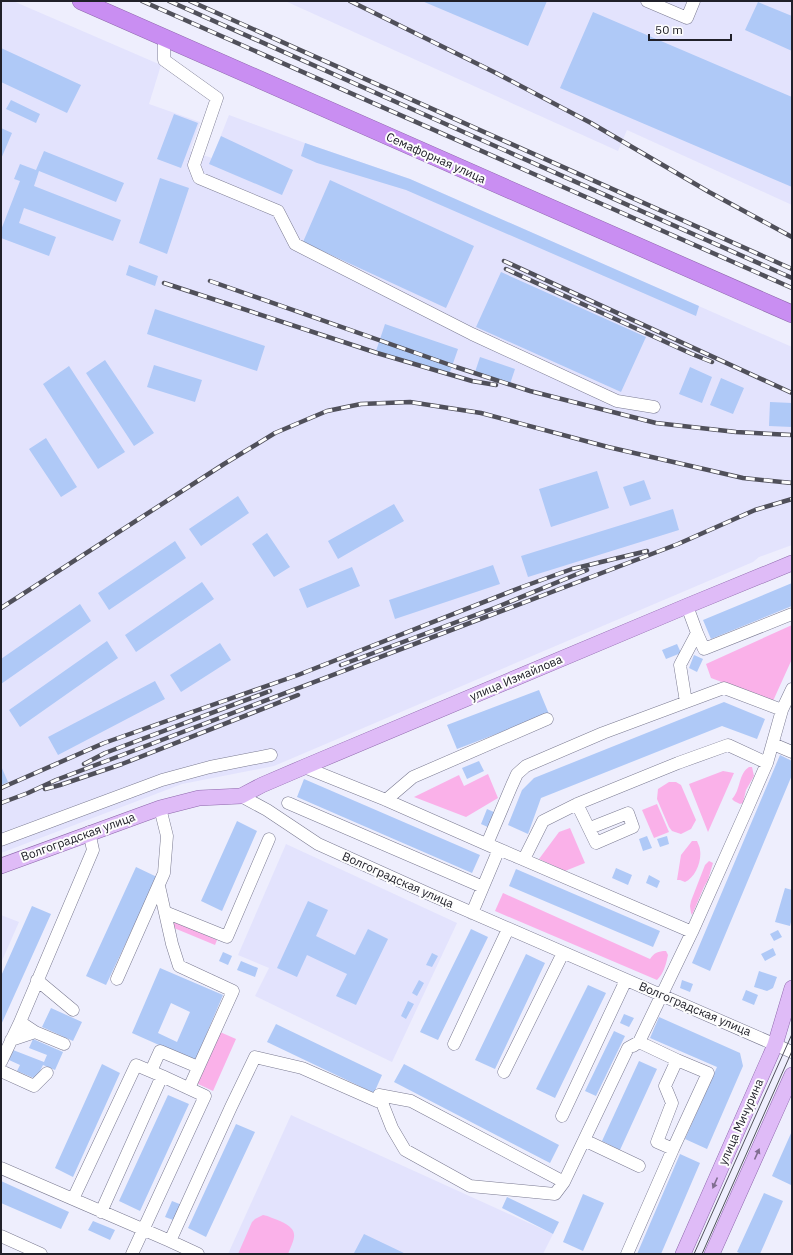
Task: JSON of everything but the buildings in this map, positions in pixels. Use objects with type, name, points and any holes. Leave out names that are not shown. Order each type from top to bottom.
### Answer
[{"type":"highway","name":"Семафорная улица","points":[[81,1],[792,314]]},
{"type":"main road","name":"улица Измайлова","points":[[241,796],[262,785],[304,767],[792,563]]},
{"type":"main road","name":"Волгоградская улица","points":[[1,866],[89,832],[160,808],[199,798],[241,796]]},
{"type":"main road","name":"улица Мичурина","points":[[684,1254],[775,1044],[792,988]]},
{"type":"main road","points":[[712,1254],[792,1075]]},
{"type":"street","points":[[647,1],[687,18],[694,1]]},
{"type":"street","points":[[164,38],[164,60],[217,98],[194,165],[199,178],[278,212],[295,244],[472,334],[617,401],[654,407]]},
{"type":"street","points":[[687,606],[704,649],[792,614]]},
{"type":"street","points":[[686,702],[680,665],[697,632]]},
{"type":"street","points":[[487,844],[517,774],[526,766],[603,733],[724,688],[782,710]]},
{"type":"street","points":[[379,1095],[392,1128],[404,1150],[470,1186],[555,1194],[564,1182],[628,1048],[639,1042],[692,932],[767,763],[782,710],[792,689]]},
{"type":"street","points":[[386,800],[413,777],[547,719]]},
{"type":"street","points":[[773,744],[792,752]]},
{"type":"street","points":[[524,859],[543,821],[577,804],[678,763],[728,745],[767,763]]},
{"type":"street","points":[[1,840],[162,780],[210,767],[271,755]]},
{"type":"street","points":[[304,767],[386,800],[692,932]]},
{"type":"street","name":"Волгоградская улица","points":[[241,796],[267,810],[318,844],[508,929],[792,1052]]},
{"type":"street","points":[[288,803],[483,886]]},
{"type":"street","points":[[577,804],[590,828]]},
{"type":"street","points":[[118,979],[164,873],[167,836],[160,808]]},
{"type":"street","points":[[1,1062],[20,1022],[93,850],[89,832]]},
{"type":"street","points":[[165,912],[227,937],[269,839]]},
{"type":"street","points":[[472,913],[498,849]]},
{"type":"street","points":[[159,886],[179,966],[233,991],[189,1088]]},
{"type":"street","points":[[454,1044],[508,929]]},
{"type":"street","points":[[504,1072],[563,953]]},
{"type":"street","points":[[37,980],[73,1010]]},
{"type":"street","points":[[562,1116],[626,980]]},
{"type":"street","points":[[20,1022],[35,1032],[64,1044]]},
{"type":"street","points":[[12,1040],[35,1032]]},
{"type":"street","points":[[626,1254],[708,1073],[639,1042]]},
{"type":"street","points":[[101,1212],[157,1074],[160,1051],[198,1068]]},
{"type":"street","points":[[170,1242],[255,1057],[302,1068],[376,1101],[379,1095]]},
{"type":"street","points":[[673,1149],[657,1142],[672,1103],[665,1086],[677,1060]]},
{"type":"street","points":[[73,1199],[136,1065],[205,1096],[132,1254]]},
{"type":"street","points":[[1,1071],[34,1086],[47,1073]]},
{"type":"street","points":[[379,1095],[411,1101],[564,1182]]},
{"type":"street","points":[[584,1140],[639,1166]]},
{"type":"street","points":[[1,1168],[198,1254]]},
{"type":"street","points":[[1,1236],[41,1254]]},
{"type":"shaded area","points":[[1,1],[13,1],[161,65],[149,104],[200,122],[190,151],[212,158],[229,115],[410,179],[792,347],[792,545],[759,557],[753,562],[274,766],[182,784],[1,853]]},
{"type":"shaded area","points":[[285,1],[792,1],[792,205],[627,130],[618,151]]},
{"type":"shaded area","points":[[792,625],[792,659],[773,701],[711,678],[706,664]]},
{"type":"shaded area","points":[[752,767],[754,776],[746,790],[743,803],[740,804],[732,799],[737,791],[745,770]]},
{"type":"shaded area","points":[[723,771],[734,773],[708,832],[689,784]]},
{"type":"shaded area","points":[[488,774],[498,798],[466,817],[414,797],[459,775],[464,786]]},
{"type":"shaded area","points":[[669,782],[676,782],[681,785],[696,820],[691,829],[681,834],[672,831],[669,827],[657,799],[658,789]]},
{"type":"shaded area","points":[[657,804],[669,832],[654,838],[642,810]]},
{"type":"shaded area","points":[[570,828],[585,863],[565,871],[539,859],[559,832]]},
{"type":"shaded area","points":[[692,841],[697,841],[700,849],[699,864],[695,873],[689,880],[685,882],[677,880],[681,855]]},
{"type":"shaded area","points":[[286,844],[457,923],[392,1062],[255,996],[269,968],[238,955]]},
{"type":"shaded area","points":[[709,861],[713,863],[708,880],[692,915],[690,906],[691,901],[705,865]]},
{"type":"shaded area","points":[[503,893],[650,959],[656,953],[666,951],[668,955],[663,971],[657,980],[495,911]]},
{"type":"shaded area","points":[[1,915],[19,922],[1,963]]},
{"type":"shaded area","points":[[176,922],[217,940],[215,945],[174,928],[174,923]]},
{"type":"shaded area","points":[[220,1032],[236,1039],[213,1091],[196,1083]]},
{"type":"shaded area","points":[[291,1115],[553,1234],[543,1254],[228,1254]]},
{"type":"shaded area","points":[[263,1215],[286,1224],[293,1231],[293,1243],[288,1254],[238,1254],[252,1222]]},
{"type":"tram line","points":[[694,1254],[792,1034]]},
{"type":"tram line","points":[[702,1254],[792,1051]]},
{"type":"railway","points":[[142,1],[792,288]]},
{"type":"railway","points":[[169,1],[792,278]]},
{"type":"railway","points":[[190,1],[792,269]]},
{"type":"railway","points":[[350,1],[496,73],[591,123],[709,192],[792,237]]},
{"type":"railway","points":[[504,261],[792,393]]},
{"type":"railway","points":[[506,269],[712,362]]},
{"type":"railway","points":[[210,281],[456,367],[530,391],[656,423],[736,432],[792,435]]},
{"type":"railway","points":[[164,283],[377,353],[472,381],[496,385]]},
{"type":"railway","points":[[1,608],[224,464],[275,433],[327,411],[361,404],[410,402],[481,413],[608,447],[743,478],[792,483]]},
{"type":"railway","points":[[1,803],[56,780],[678,544],[755,510],[792,499]]},
{"type":"railway","points":[[1,788],[104,743],[298,675],[522,587],[572,569],[647,551]]},
{"type":"railway","points":[[341,665],[497,607],[587,570]]},
{"type":"railway","points":[[84,764],[105,753],[270,691]]},
{"type":"railway","points":[[45,789],[122,764],[298,695]]}]
